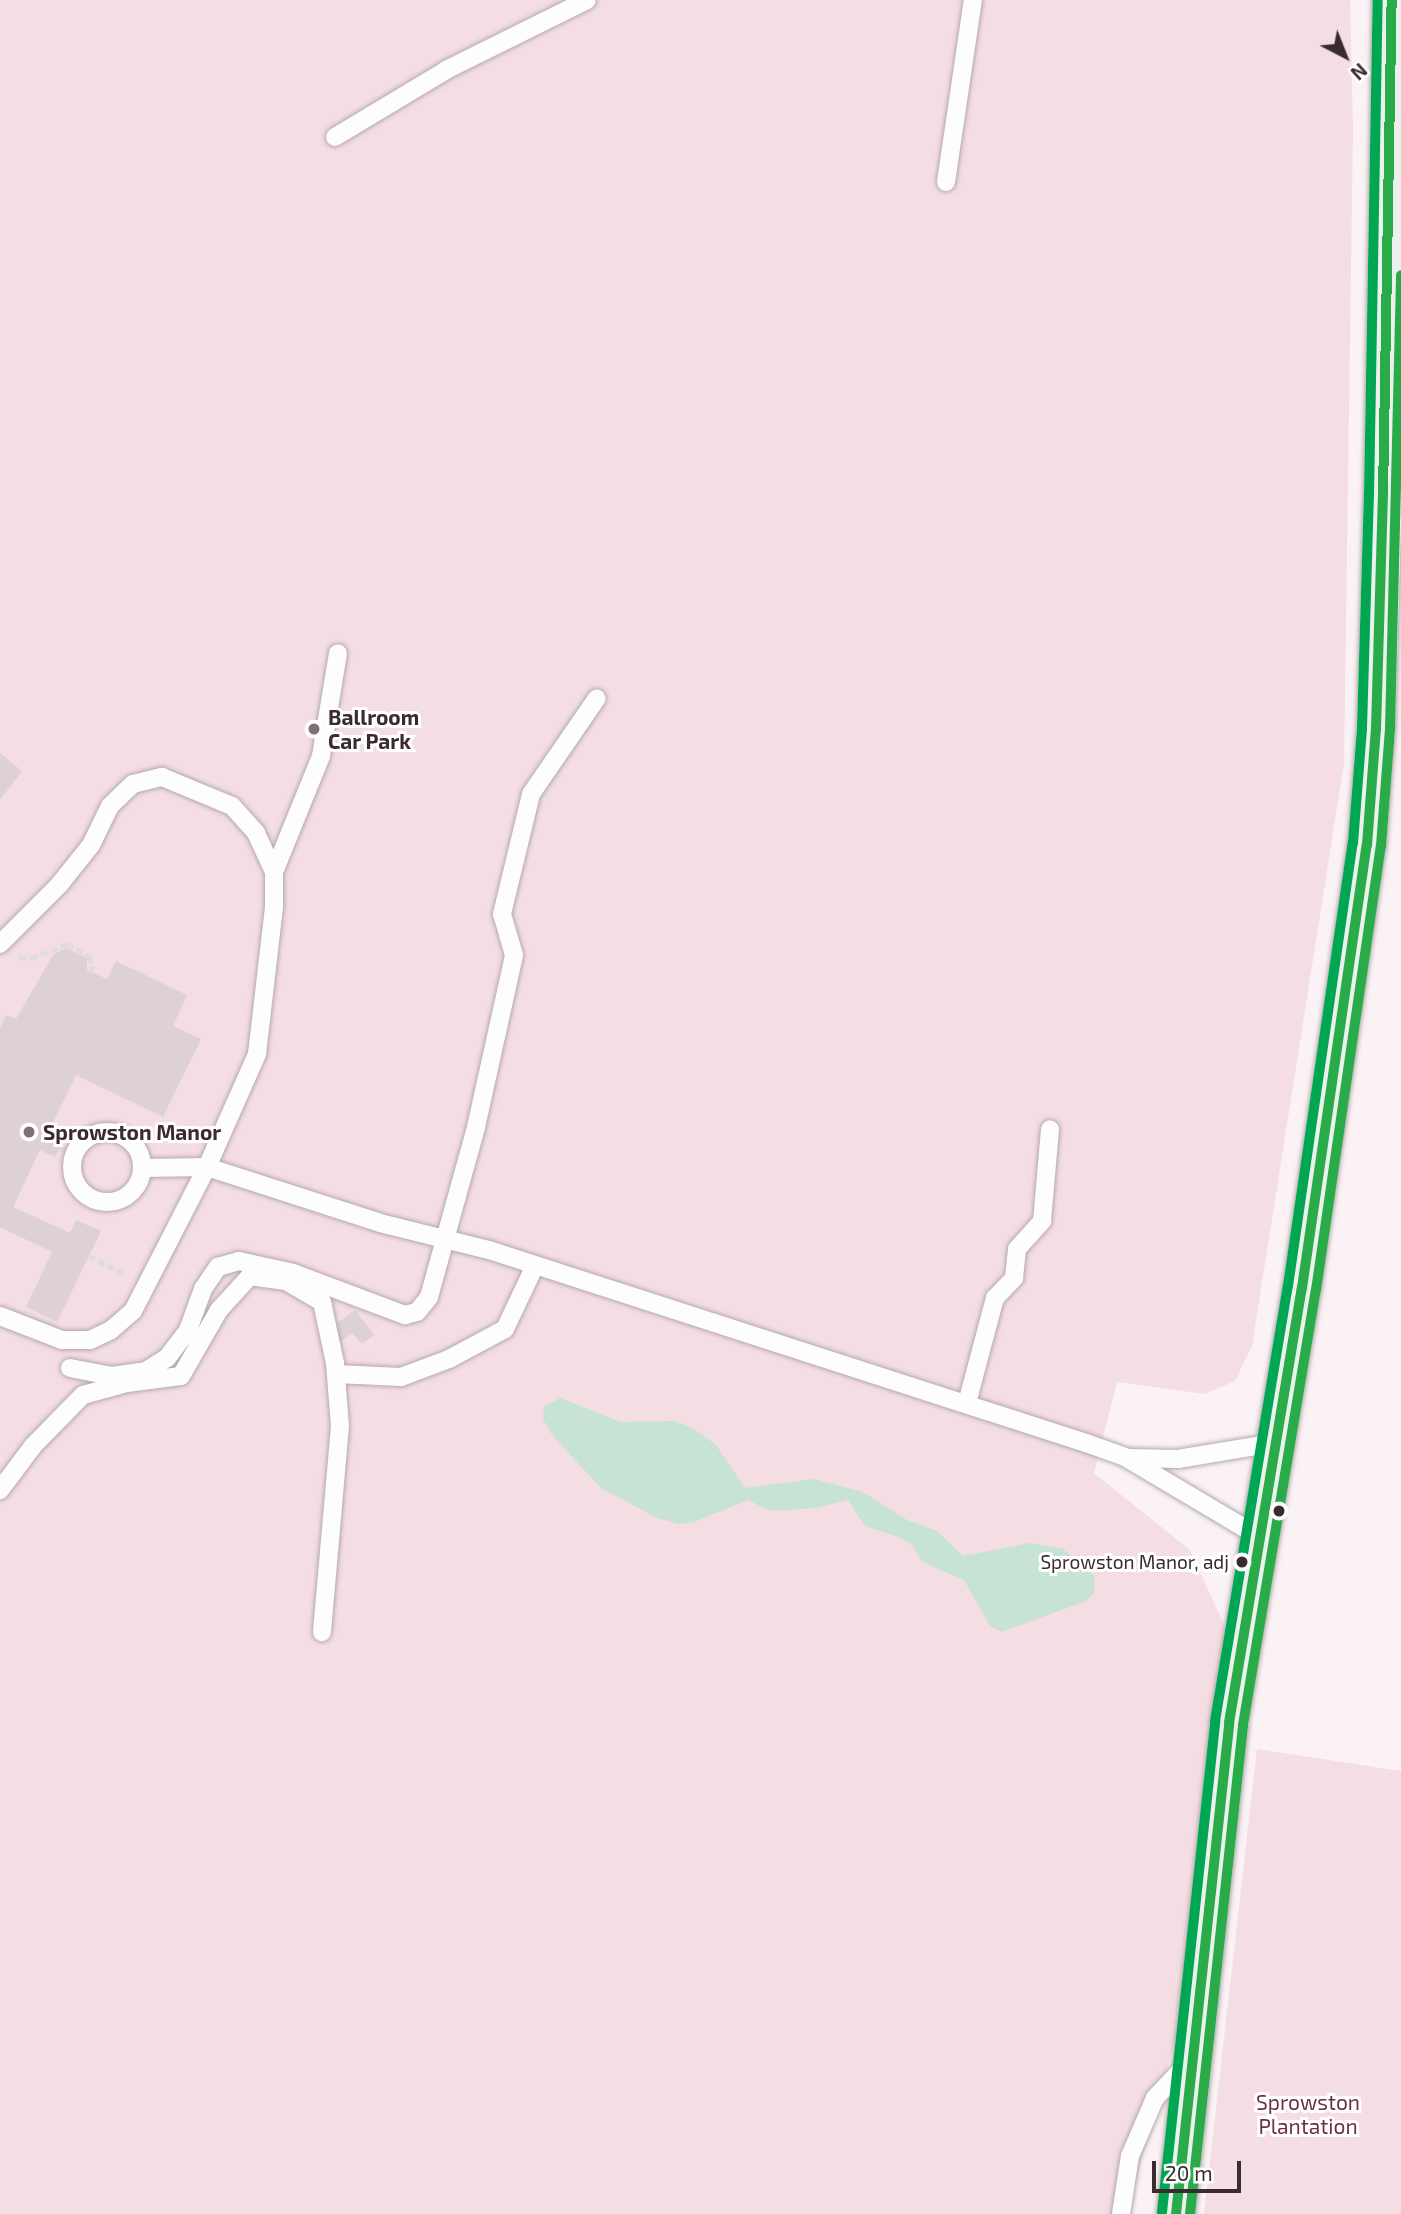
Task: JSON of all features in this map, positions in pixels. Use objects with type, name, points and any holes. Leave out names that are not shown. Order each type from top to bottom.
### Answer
[{"type":"main road","points":[[1176,2214],[1229,1723],[1275,1443],[1368,832],[1383,495],[1392,0]]},
{"type":"lane","points":[[335,138],[448,69],[587,0]]},
{"type":"lane","points":[[946,182],[973,0]]},
{"type":"lane","points":[[0,1316],[62,1340],[90,1340],[111,1330],[133,1311],[207,1167],[257,1054],[274,906],[274,872],[321,756],[338,653]]},
{"type":"lane","points":[[70,1368],[112,1376],[146,1371],[167,1357],[188,1330],[202,1289],[218,1267],[239,1261],[293,1273],[405,1315],[417,1312],[429,1297],[514,955],[502,914],[531,794],[597,698]]},
{"type":"lane","points":[[5,950],[90,845],[110,806],[133,784],[162,777],[232,806],[256,833],[274,872]]},
{"type":"lane","points":[[967,1403],[995,1298],[1014,1278],[1017,1249],[1041,1221],[1050,1129]]},
{"type":"lane","points":[[108,1132],[136,1147],[142,1168],[133,1190],[113,1202],[100,1201],[80,1189],[67,1151],[88,1138],[108,1132]]},
{"type":"lane","points":[[142,1168],[207,1167],[445,1241],[501,1254],[967,1403],[1125,1457],[1260,1537]]},
{"type":"lane","points":[[336,1374],[401,1377],[449,1359],[505,1329],[531,1274]]},
{"type":"lane","points":[[0,1490],[33,1446],[83,1395],[127,1382],[181,1376],[219,1310],[250,1276],[286,1281],[322,1302],[336,1374],[340,1426],[322,1632]]},
{"type":"lane","points":[[1125,1457],[1178,1459],[1275,1443]]},
{"type":"lane","points":[[1121,2214],[1130,2156],[1156,2098],[1193,2057]]},
{"type":"path","points":[[5,950],[31,958],[67,944],[89,956],[93,973]]},
{"type":"path","points":[[89,1256],[146,1285]]},
{"type":"green space","points":[[0,0],[1350,0],[1353,128],[1344,763],[1252,1346],[1235,1381],[1205,1394],[1117,1382],[1094,1473],[1190,1550],[1225,1627],[1175,2040],[1127,2214],[0,2214]]},
{"type":"green space","name":"Sprowston Plantation","points":[[1257,1749],[1401,1771],[1401,2214],[1204,2214]]},
{"type":"shaded area","points":[[560,1398],[621,1422],[674,1421],[693,1428],[716,1445],[745,1488],[814,1479],[863,1492],[907,1520],[937,1531],[963,1556],[1029,1543],[1063,1549],[1095,1576],[1094,1593],[1086,1601],[1002,1632],[990,1626],[964,1580],[922,1562],[913,1546],[901,1538],[865,1526],[848,1500],[816,1508],[770,1511],[748,1500],[694,1522],[678,1524],[657,1518],[601,1488],[552,1435],[543,1419],[544,1407]]},
{"type":"building","points":[[0,753],[22,771],[0,800]]},
{"type":"building","name":"Sprowston Manor","points":[[66,948],[87,958],[87,970],[107,979],[116,961],[187,995],[173,1026],[201,1039],[163,1117],[76,1075],[50,1129],[66,1136],[55,1157],[40,1150],[13,1207],[70,1233],[76,1220],[101,1231],[57,1322],[26,1307],[52,1252],[0,1227],[0,1028],[6,1015],[16,1019],[53,955]]},
{"type":"building","points":[[355,1310],[374,1335],[362,1344],[352,1333],[341,1341],[331,1328]]},
{"type":"transit line","points":[[1162,2212],[1215,1721],[1288,1286],[1353,843],[1362,728],[1369,495],[1378,0]]},
{"type":"transit line","points":[[1176,2214],[1229,1723],[1302,1288],[1367,845],[1376,729],[1383,495],[1392,0]]},
{"type":"transit line","points":[[1190,2214],[1243,1725],[1316,1290],[1381,846],[1390,729],[1401,275]]},
{"type":"place","name":"Ballroom Car Park","points":[[314,729]]},
{"type":"place","name":"Sprowston Manor","points":[[29,1132]]},
{"type":"place","name":"Sprowston Manor, adj","points":[[1242,1562]]}]
